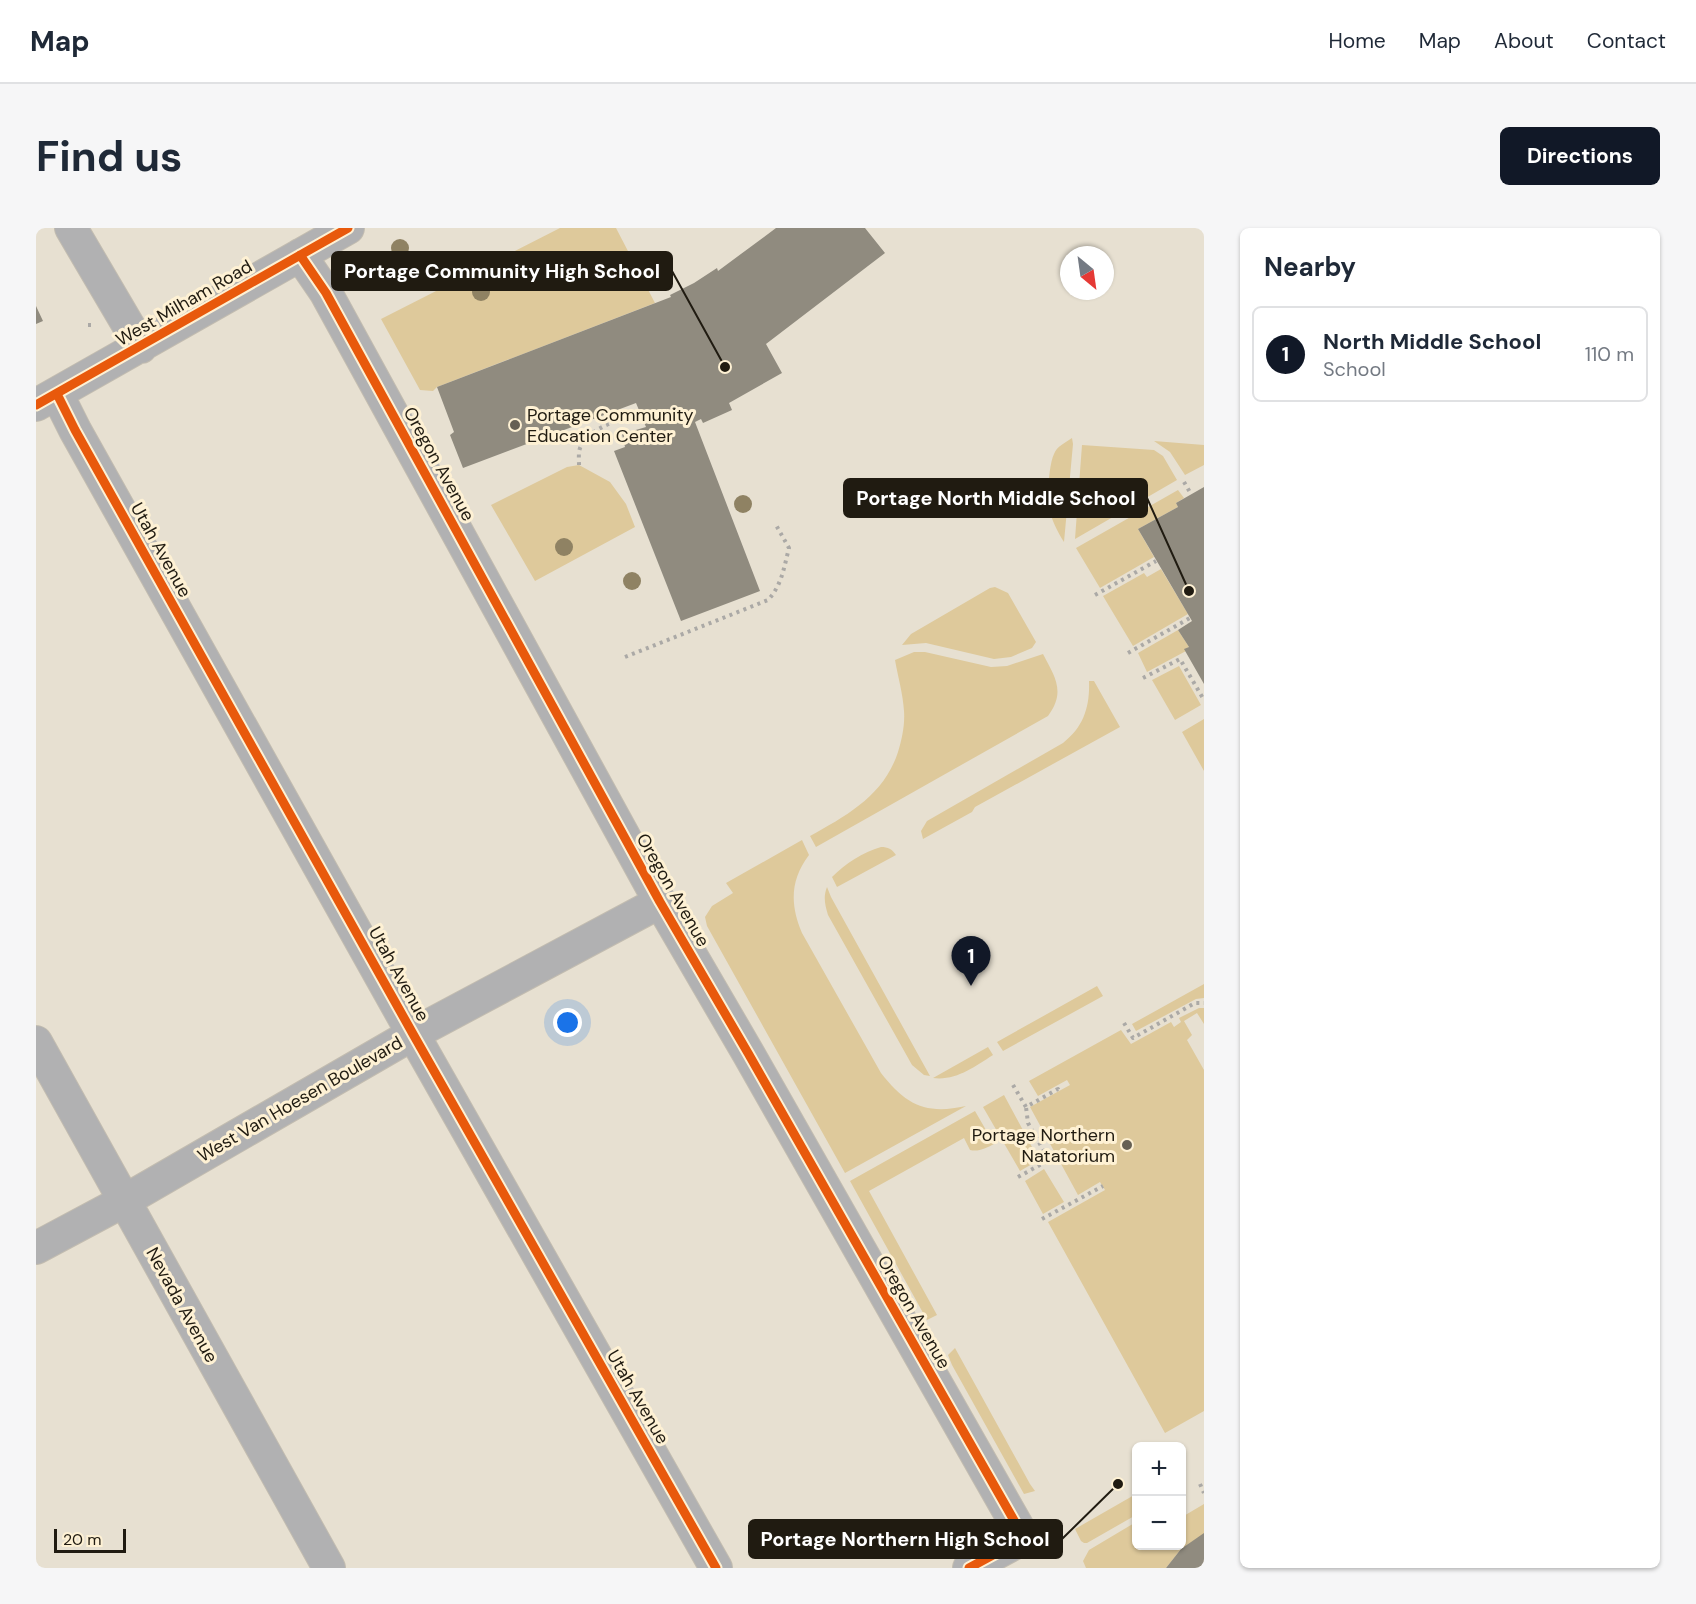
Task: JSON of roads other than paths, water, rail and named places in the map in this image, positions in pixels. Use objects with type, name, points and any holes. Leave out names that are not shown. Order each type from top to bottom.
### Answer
[{"type":"street","points":[[71,228],[141,347]]},
{"type":"street","name":"West Milham Road","points":[[46,399],[348,228]]},
{"type":"street","name":"Oregon Avenue","points":[[300,255],[326,293],[660,902],[760,1073],[1023,1538],[969,1568]]},
{"type":"street","name":"Utah Avenue","points":[[46,399],[75,430],[413,1034],[716,1568]]},
{"type":"street","name":"West Van Hoesen Boulevard","points":[[36,1248],[124,1201],[413,1034],[660,902]]},
{"type":"street","name":"Nevada Avenue","points":[[36,1042],[329,1568]]},
{"type":"place","name":"Portage Community High School","points":[[725,367]]},
{"type":"place","name":"Portage Community Education Center","points":[[515,425]]},
{"type":"place","name":"Portage North Middle School","points":[[1189,591]]},
{"type":"place","name":"North Middle School","points":[[971,986]]},
{"type":"place","name":"Portage Northern Natatorium","points":[[1127,1145]]},
{"type":"place","name":"Portage Northern High School","points":[[1118,1484]]}]
